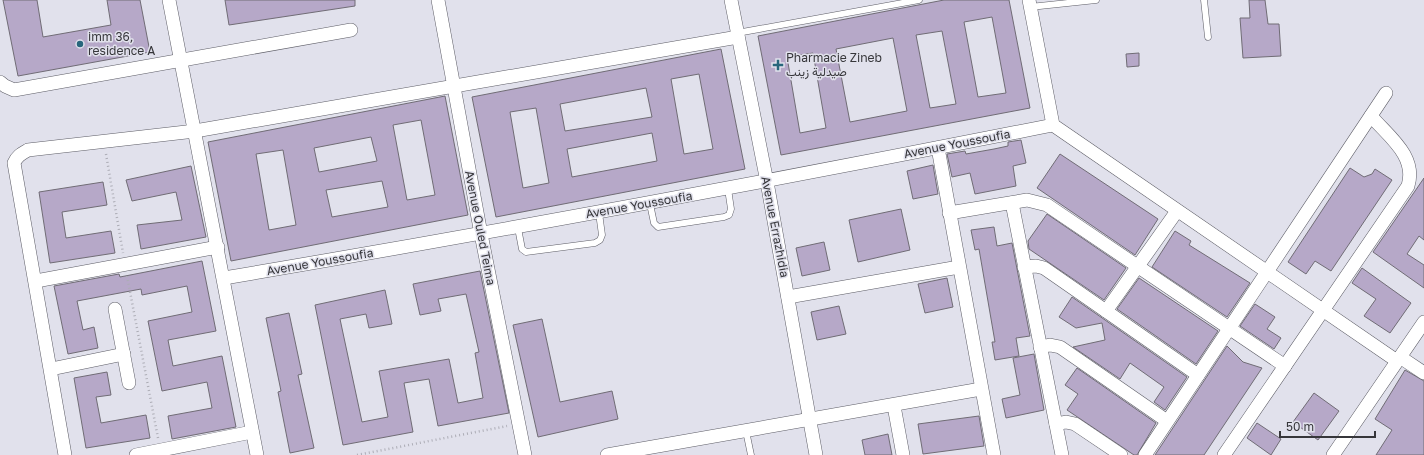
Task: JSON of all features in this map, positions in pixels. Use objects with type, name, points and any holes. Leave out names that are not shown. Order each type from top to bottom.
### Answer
[{"type":"street","points":[[169,0],[224,278],[257,455]]},
{"type":"street","name":"Avenue Ouled Teima","points":[[438,0],[481,234],[525,455]]},
{"type":"street","name":"Avenue Errazhidia","points":[[731,0],[788,297],[816,455]]},
{"type":"street","points":[[1030,4],[1053,125],[1322,311],[1398,359],[1424,373]]},
{"type":"street","points":[[0,83],[14,90],[351,30]]},
{"type":"street","points":[[65,455],[36,281],[14,163],[16,157],[28,150],[195,130],[455,87],[737,35]]},
{"type":"street","points":[[1145,455],[1386,93]]},
{"type":"street","points":[[1224,455],[1408,186],[1410,179],[1410,167],[1406,156],[1371,116]]},
{"type":"street","name":"Avenue Youssoufia","points":[[224,278],[650,204],[1053,125]]},
{"type":"street","points":[[938,148],[994,455]]},
{"type":"street","points":[[949,213],[1033,201],[1047,205],[1285,366]]},
{"type":"street","points":[[1012,203],[1062,455]]},
{"type":"street","points":[[1106,311],[1177,211]]},
{"type":"street","points":[[36,281],[218,247]]},
{"type":"street","points":[[1024,267],[1036,266],[1044,268],[1198,375]]},
{"type":"street","points":[[788,297],[959,267]]},
{"type":"street","points":[[115,309],[129,383]]},
{"type":"street","points":[[1333,455],[1424,322]]},
{"type":"street","points":[[1040,348],[1050,345],[1060,347],[1167,421]]},
{"type":"street","points":[[51,369],[124,354]]},
{"type":"street","points":[[607,455],[894,406],[981,389]]},
{"type":"street","points":[[894,406],[903,455]]},
{"type":"street","points":[[1056,424],[1066,422],[1075,424],[1121,455]]},
{"type":"street","points":[[136,455],[252,432]]},
{"type":"lane","points":[[737,35],[919,0]]},
{"type":"lane","points":[[1030,4],[1096,0]]},
{"type":"lane","points":[[1204,0],[1208,37]]},
{"type":"lane","points":[[650,204],[654,223],[658,227],[724,217],[729,214],[731,209],[728,189]]},
{"type":"lane","points":[[518,228],[522,249],[526,252],[595,243],[602,238],[599,213]]},
{"type":"lane","points":[[746,431],[751,455]]},
{"type":"path","points":[[103,141],[160,450]]},
{"type":"path","points":[[357,455],[519,424]]},
{"type":"building","name":"imm 36, residence A","points":[[3,0],[37,0],[43,37],[111,25],[107,0],[140,0],[150,52],[18,76]]},
{"type":"building","points":[[225,0],[355,0],[355,6],[229,25]]},
{"type":"building","points":[[944,0],[1009,0],[1030,108],[781,155],[758,36]],"holes":[[[992,17],[1006,93],[978,97],[964,22]],[[942,31],[956,104],[930,108],[916,35]],[[893,38],[907,111],[850,122],[836,49]],[[813,53],[826,128],[800,133],[787,57]]]},
{"type":"building","points":[[1249,0],[1265,0],[1268,24],[1279,24],[1281,56],[1243,58],[1240,18],[1250,18]]},
{"type":"building","points":[[721,49],[745,169],[496,217],[472,97]],"holes":[[[699,74],[713,149],[684,154],[671,79]],[[646,88],[652,117],[565,131],[560,104]],[[536,108],[549,183],[523,188],[510,112]],[[652,133],[657,161],[572,177],[567,149]]]},
{"type":"building","points":[[1139,53],[1139,66],[1127,67],[1126,54]]},
{"type":"building","points":[[445,96],[468,215],[231,261],[208,142]],"holes":[[[421,120],[435,195],[407,200],[393,125]],[[371,137],[377,161],[319,172],[314,148]],[[283,150],[296,225],[269,230],[256,154]],[[382,181],[388,207],[332,217],[326,190]]]},
{"type":"building","points":[[1021,140],[1026,163],[1013,166],[1016,186],[975,194],[970,173],[952,177],[947,154],[965,151],[966,154],[994,149],[1008,146],[1008,142]]},
{"type":"building","points":[[1060,154],[1158,219],[1135,255],[1037,188]]},
{"type":"building","points":[[933,165],[938,194],[913,199],[907,171]]},
{"type":"building","points":[[191,166],[206,237],[141,249],[137,225],[182,220],[176,192],[132,201],[126,180]]},
{"type":"building","points":[[1350,168],[1364,177],[1372,174],[1375,169],[1392,180],[1331,271],[1315,261],[1306,274],[1288,262]]},
{"type":"building","points":[[1424,178],[1424,240],[1419,236],[1407,254],[1424,265],[1424,288],[1373,252]]},
{"type":"building","points":[[103,182],[107,205],[62,212],[66,238],[111,231],[115,253],[50,263],[39,192]]},
{"type":"building","points":[[901,209],[910,250],[858,262],[849,220]]},
{"type":"building","points":[[1047,214],[1126,268],[1104,300],[1029,249],[1028,241]]},
{"type":"building","points":[[994,227],[997,246],[1012,243],[1030,336],[1016,338],[1019,356],[995,360],[992,342],[995,342],[979,249],[975,250],[971,230]]},
{"type":"building","points":[[1175,231],[1191,241],[1189,245],[1250,283],[1227,317],[1152,267]]},
{"type":"building","points":[[824,242],[830,270],[802,276],[796,248]]},
{"type":"building","points":[[202,261],[216,331],[168,340],[173,366],[222,356],[236,427],[172,439],[168,416],[212,408],[207,382],[162,391],[148,321],[192,312],[187,286],[142,295],[141,289],[77,301],[83,330],[94,327],[98,348],[68,354],[54,286],[119,274],[120,277]]},
{"type":"building","points":[[1362,268],[1411,303],[1390,333],[1364,316],[1376,299],[1352,283]]},
{"type":"building","points":[[480,271],[509,413],[438,426],[429,379],[404,383],[413,432],[343,445],[315,305],[385,290],[392,324],[369,328],[366,314],[340,319],[362,422],[388,417],[379,371],[449,359],[458,403],[483,398],[475,353],[479,352],[466,294],[438,299],[441,311],[420,315],[413,284]]},
{"type":"building","points":[[947,278],[953,307],[925,313],[918,284]]},
{"type":"building","points":[[1139,278],[1218,331],[1196,364],[1117,309]]},
{"type":"building","points":[[1072,297],[1187,377],[1165,410],[1154,402],[1164,387],[1130,363],[1120,379],[1073,347],[1105,340],[1102,323],[1076,328],[1059,317]]},
{"type":"building","points":[[1255,304],[1275,317],[1267,329],[1281,338],[1274,349],[1240,326]]},
{"type":"building","points":[[839,306],[846,334],[817,340],[811,312]]},
{"type":"building","points":[[289,313],[302,374],[298,375],[314,448],[290,453],[278,392],[281,391],[266,318]]},
{"type":"building","points":[[542,319],[560,402],[612,391],[618,419],[538,437],[513,325]]},
{"type":"building","points":[[1227,346],[1243,362],[1262,368],[1204,455],[1155,455]]},
{"type":"building","points":[[1034,354],[1044,410],[1006,418],[1002,399],[1020,395],[1013,358]]},
{"type":"building","points":[[1077,368],[1156,423],[1137,455],[1134,455],[1067,410],[1078,394],[1065,385]]},
{"type":"building","points":[[1405,370],[1424,381],[1424,455],[1376,455],[1392,430],[1375,419]]},
{"type":"building","points":[[107,372],[111,395],[96,397],[101,423],[146,415],[150,438],[86,448],[74,378]]},
{"type":"building","points":[[1314,393],[1339,411],[1318,440],[1293,422]]},
{"type":"building","points":[[979,416],[984,446],[923,454],[918,424]]},
{"type":"building","points":[[1257,423],[1281,439],[1271,455],[1247,438]]},
{"type":"building","points":[[888,434],[892,455],[865,455],[862,440]]},
{"type":"place","name":"imm 36, residence A","points":[[80,44]]},
{"type":"place","name":"Pharmacie Zineb صيدلية زينب","points":[[778,65]]}]
